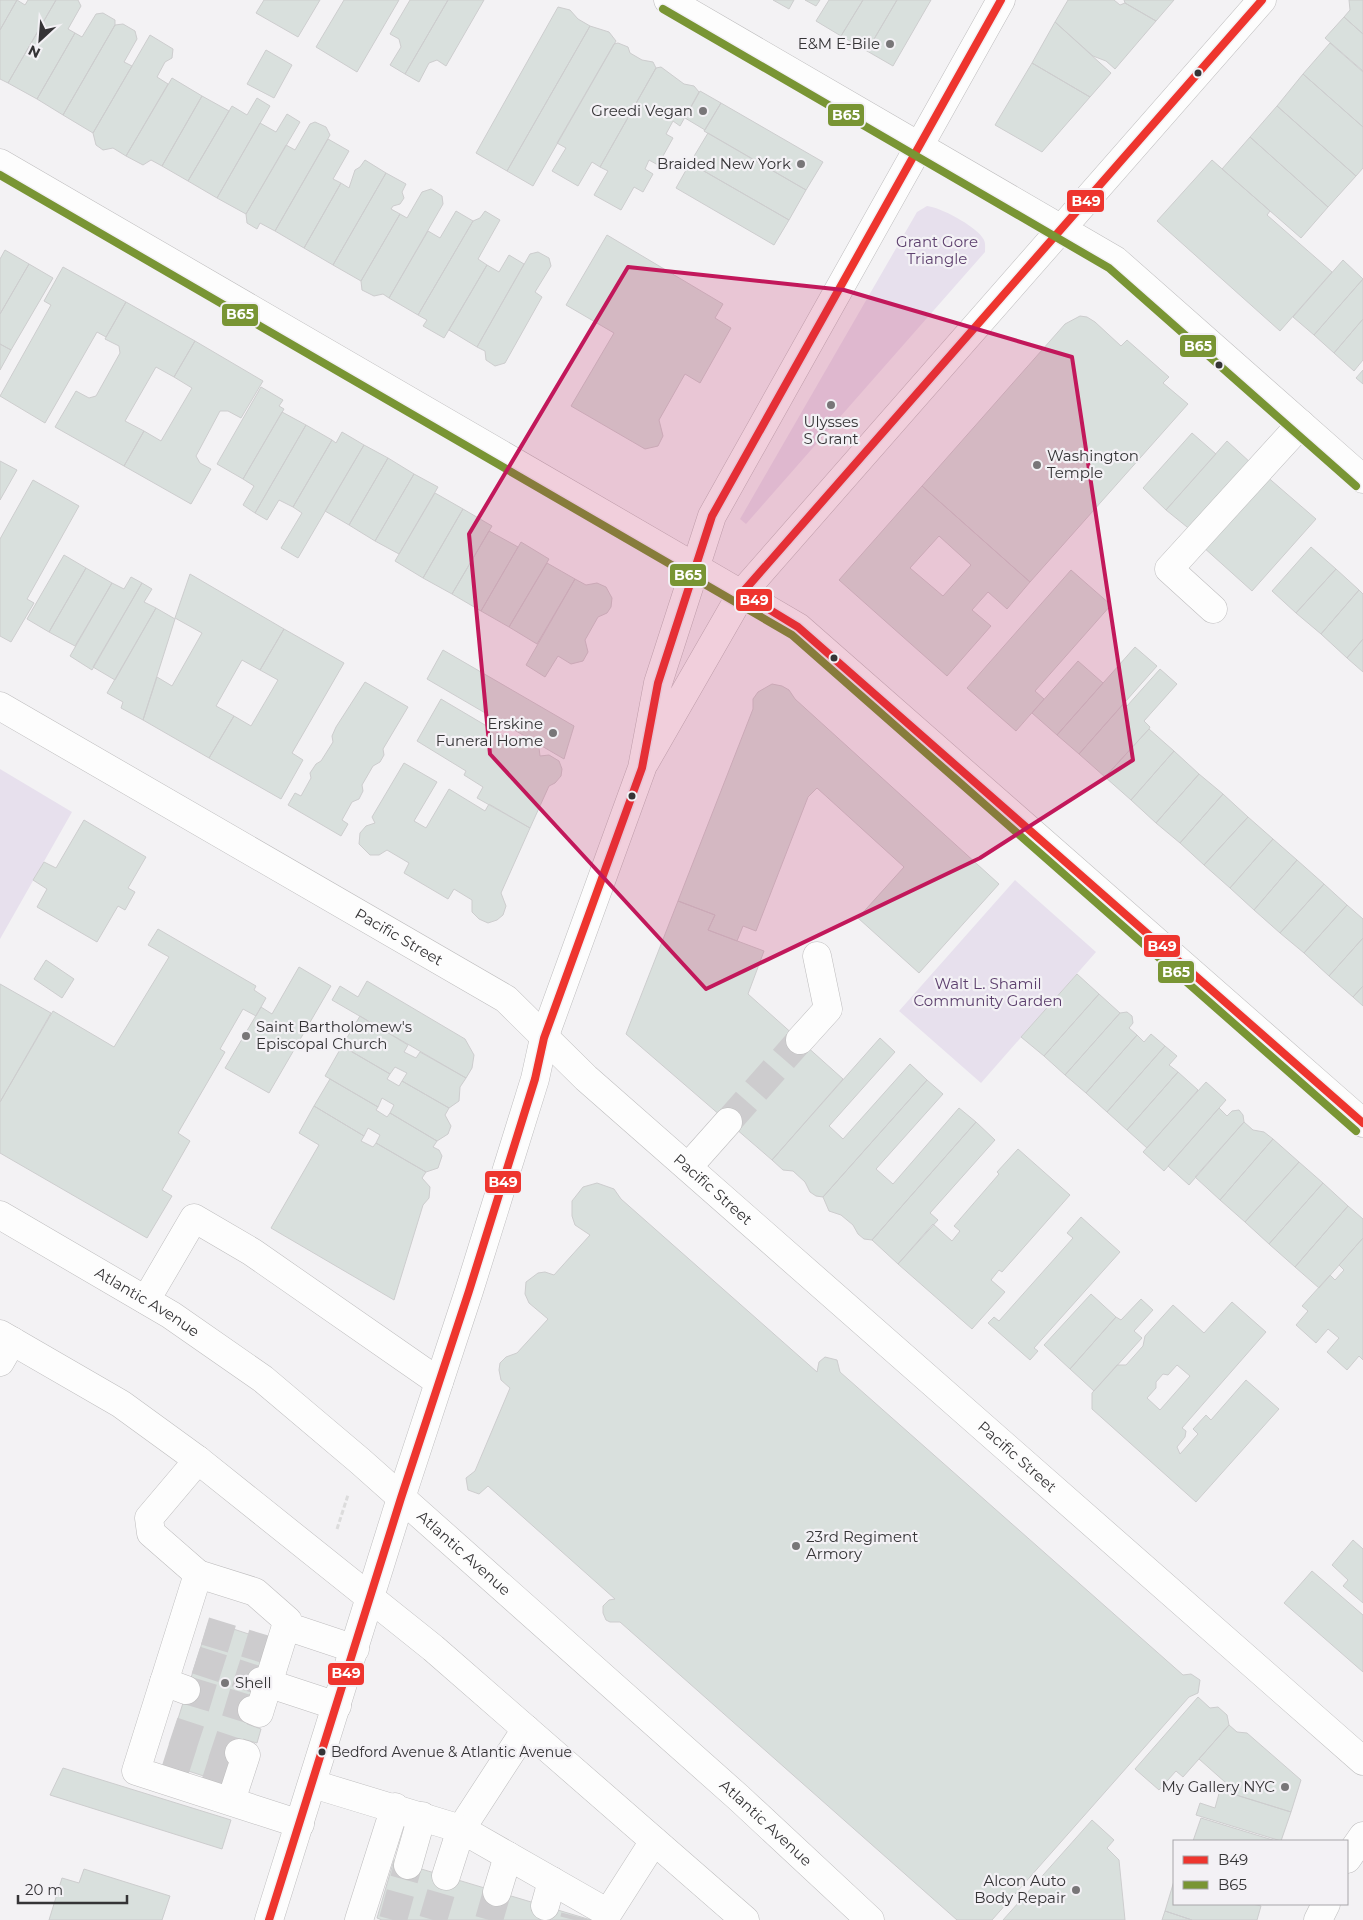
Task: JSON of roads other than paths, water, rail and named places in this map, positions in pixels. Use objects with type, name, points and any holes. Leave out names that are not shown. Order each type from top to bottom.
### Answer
[{"type":"street","points":[[668,0],[1115,260],[1363,479]]},
{"type":"street","points":[[269,1920],[534,1079],[544,1038],[642,768],[658,683],[694,566],[714,512],[1001,0]]},
{"type":"street","points":[[642,768],[742,593],[1262,0]]},
{"type":"street","points":[[0,163],[798,627],[1363,1122]]},
{"type":"street","points":[[1213,609],[1169,569],[1300,424]]},
{"type":"street","name":"Pacific Street","points":[[0,706],[506,999],[544,1038],[688,1167],[1363,1761]]},
{"type":"street","points":[[800,1040],[828,1009],[817,956]]},
{"type":"street","points":[[688,1167],[728,1122]]},
{"type":"street","name":"Atlantic Avenue","points":[[0,1215],[203,1335],[263,1379],[401,1498],[780,1834],[870,1920]]},
{"type":"street","points":[[146,1300],[194,1218],[252,1252],[439,1382]]},
{"type":"street","points":[[4,1346],[121,1404],[198,1460],[433,1648],[745,1920]]},
{"type":"street","points":[[198,1460],[149,1518],[150,1534],[198,1574],[255,1592],[288,1621],[274,1652],[265,1682],[259,1713],[252,1710]]},
{"type":"street","points":[[198,1574],[194,1627],[185,1656],[158,1739],[136,1771],[235,1776],[300,1824]]},
{"type":"street","points":[[286,1626],[355,1649]]},
{"type":"street","points":[[265,1682],[337,1706]]},
{"type":"street","points":[[446,1876],[461,1829],[526,1728]]},
{"type":"street","points":[[312,1784],[461,1829],[508,1856],[548,1894],[607,1917],[654,1841]]},
{"type":"street","points":[[360,1920],[395,1808]]},
{"type":"street","points":[[408,1865],[422,1816]]},
{"type":"street","points":[[1348,1858],[1363,1836]]},
{"type":"street","points":[[497,1892],[508,1856]]},
{"type":"street","points":[[1318,1920],[1326,1905]]},
{"type":"tunnel","points":[[728,1122],[800,1040]]},
{"type":"tunnel","points":[[205,1631],[271,1651]]},
{"type":"tunnel","points":[[196,1660],[261,1681]]},
{"type":"tunnel","points":[[186,1690],[252,1710]]},
{"type":"tunnel","points":[[173,1731],[239,1753]]},
{"type":"tunnel","points":[[166,1753],[232,1774]]},
{"type":"tunnel","points":[[393,1920],[408,1865]]},
{"type":"tunnel","points":[[433,1920],[446,1876]]},
{"type":"tunnel","points":[[489,1920],[497,1892]]},
{"type":"tunnel","points":[[574,1920],[575,1916]]},
{"type":"place","name":"E&M E-Bile","points":[[890,44]]},
{"type":"place","name":"Greedi Vegan","points":[[703,111]]},
{"type":"place","name":"Braided New York","points":[[801,164]]},
{"type":"place","name":"Ulysses S Grant","points":[[831,405]]},
{"type":"place","name":"Washington Temple","points":[[1037,465]]},
{"type":"place","name":"Erskine Funeral Home","points":[[553,733]]},
{"type":"place","name":"Saint Bartholomew's Episcopal Church","points":[[246,1036]]},
{"type":"place","name":"23rd Regiment Armory","points":[[796,1546]]},
{"type":"place","name":"Shell","points":[[225,1683]]},
{"type":"place","name":"Bedford Avenue & Atlantic Avenue","points":[[322,1752]]},
{"type":"place","name":"My Gallery NYC","points":[[1285,1787]]},
{"type":"place","name":"Alcon Auto Body Repair","points":[[1076,1890]]},
{"type":"park label","name":"Grant Gore Triangle","points":[[937,250]]},
{"type":"park label","name":"Walt L. Shamil Community Garden","points":[[988,992]]}]
